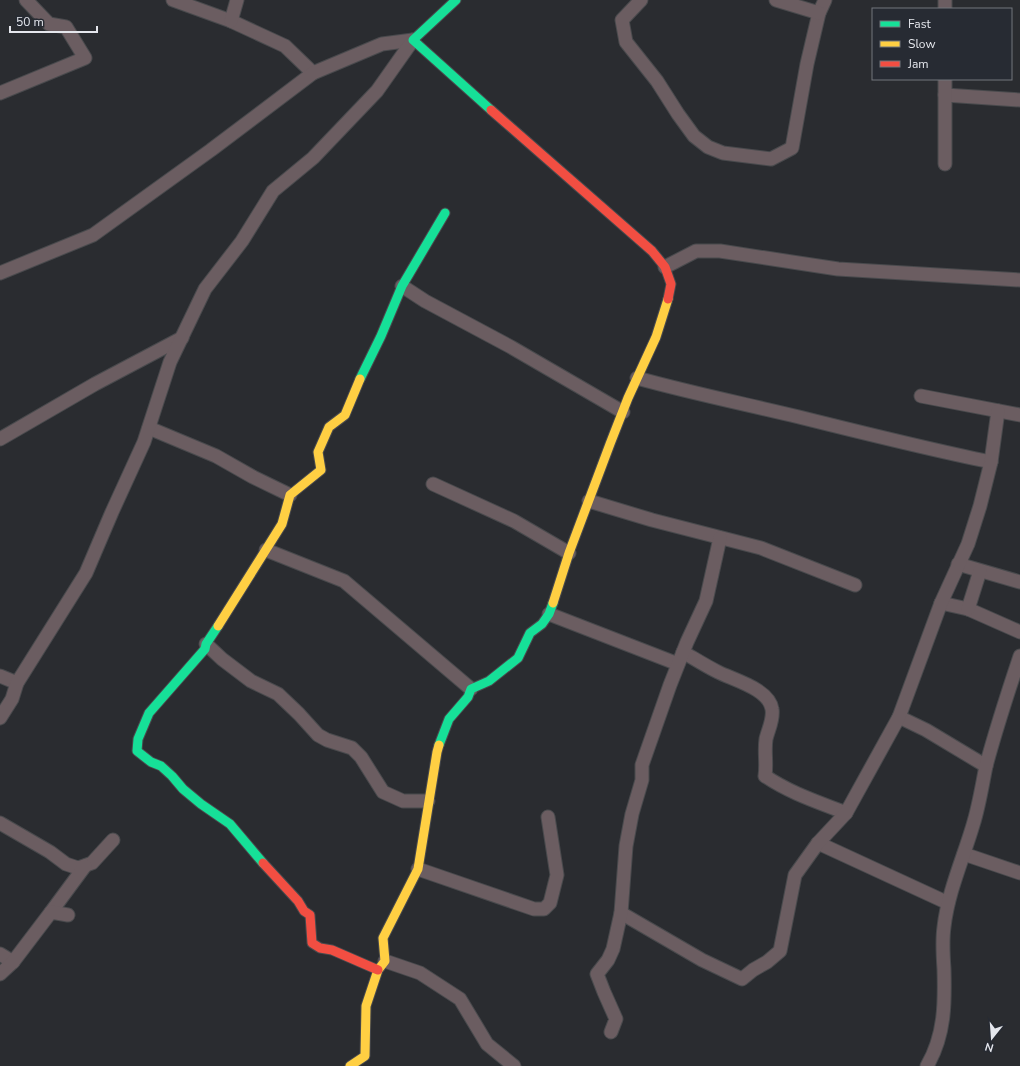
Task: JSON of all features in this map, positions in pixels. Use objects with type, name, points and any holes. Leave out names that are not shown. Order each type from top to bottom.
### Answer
[{"type":"street","points":[[0,93],[85,58],[66,27],[49,24],[26,0]]},
{"type":"street","points":[[173,0],[231,21],[286,46],[313,73]]},
{"type":"street","points":[[231,21],[237,0]]},
{"type":"street","points":[[0,718],[12,699],[17,683],[86,573],[144,442],[170,362],[205,289],[242,241],[272,192],[313,158],[377,91],[413,40],[456,0]]},
{"type":"street","points":[[641,0],[622,20],[626,42],[657,81],[694,136],[708,147],[723,153],[771,159],[792,148],[807,64],[819,13],[825,0]]},
{"type":"street","points":[[776,0],[819,13]]},
{"type":"street","points":[[0,273],[93,235],[211,150],[313,73],[382,44],[413,40]]},
{"type":"street","points":[[413,40],[464,87],[652,251],[665,267],[672,284],[656,337],[622,412],[569,553],[548,614],[542,624],[530,633],[518,658],[489,681],[470,689]]},
{"type":"street","points":[[945,80],[945,164]]},
{"type":"street","points":[[945,95],[1020,100]]},
{"type":"street","points":[[446,213],[402,286],[382,336],[356,387],[345,415],[329,427],[318,452],[321,470],[290,495],[282,524],[204,649],[149,713],[138,739],[137,751],[151,762],[161,766],[172,776],[182,789],[230,824],[298,902],[304,911],[310,915],[312,943],[320,948],[332,950],[381,966],[420,973],[460,999],[487,1044],[514,1066]]},
{"type":"street","points":[[665,267],[696,251],[712,251],[838,269],[1020,280]]},
{"type":"street","points":[[402,286],[425,301],[512,347],[622,412]]},
{"type":"street","points":[[0,439],[95,384],[182,338]]},
{"type":"street","points":[[637,378],[680,390],[798,417],[926,449],[991,462]]},
{"type":"street","points":[[922,396],[998,412],[1020,415]]},
{"type":"street","points":[[621,913],[702,960],[742,979],[753,970],[768,962],[780,951],[795,874],[818,843],[846,813],[899,717],[941,603],[970,537],[980,506],[991,462],[998,412]]},
{"type":"street","points":[[149,428],[216,456],[252,477],[290,495]]},
{"type":"street","points":[[433,484],[514,521],[569,553]]},
{"type":"street","points":[[589,501],[652,520],[761,548],[855,585]]},
{"type":"street","points":[[610,1032],[616,1019],[597,974],[608,960],[613,949],[621,913],[626,846],[632,814],[642,780],[642,765],[681,658],[706,601],[720,538]]},
{"type":"street","points":[[266,550],[344,581],[470,689]]},
{"type":"street","points":[[958,564],[1020,582]]},
{"type":"street","points":[[968,609],[980,570]]},
{"type":"street","points":[[941,603],[968,609],[1020,632]]},
{"type":"street","points":[[548,614],[681,658],[748,685],[763,694],[768,700],[772,709],[772,718],[766,741],[766,776],[777,784],[796,793],[846,813]]},
{"type":"street","points":[[206,644],[222,659],[251,681],[278,694],[318,735],[327,740],[352,748],[361,757],[383,792],[403,801],[428,801]]},
{"type":"street","points":[[927,1066],[933,1056],[943,1020],[944,989],[942,943],[948,903],[974,824],[986,766],[1000,715],[1020,656]]},
{"type":"street","points":[[0,676],[17,683]]},
{"type":"street","points":[[350,1066],[365,1056],[366,1006],[381,966],[383,938],[418,868],[437,752],[449,719],[468,697],[470,689]]},
{"type":"street","points":[[899,717],[926,730],[986,766]]},
{"type":"street","points":[[418,868],[534,908],[544,909],[550,903],[557,875],[548,817]]},
{"type":"street","points":[[0,823],[50,852],[66,864],[78,868],[92,863],[113,840]]},
{"type":"street","points":[[818,843],[948,903]]},
{"type":"street","points":[[964,854],[1020,873]]},
{"type":"street","points":[[0,974],[13,962],[84,866]]},
{"type":"street","points":[[51,912],[68,915]]},
{"type":"street","points":[[0,954],[13,962]]},
{"type":"traffic: fast","points":[[456,0],[413,40],[491,110]]},
{"type":"traffic: fast","points":[[360,379],[381,336],[402,286],[445,213]]},
{"type":"traffic: fast","points":[[439,745],[449,719],[468,697],[471,689],[489,681],[518,658],[530,633],[542,624],[549,614],[553,603]]},
{"type":"traffic: fast","points":[[218,626],[206,644],[205,649],[149,713],[138,739],[137,751],[151,762],[161,766],[183,789],[201,804],[230,824],[263,863]]},
{"type":"traffic: slow","points":[[553,603],[569,553],[610,444],[628,398],[656,337],[668,299]]},
{"type":"traffic: slow","points":[[218,626],[282,524],[290,495],[321,470],[318,452],[329,427],[345,415],[360,379]]},
{"type":"traffic: slow","points":[[350,1066],[365,1056],[366,1006],[378,970],[385,961],[383,938],[418,869],[439,745]]},
{"type":"traffic: jam","points":[[491,110],[652,251],[665,267],[671,284],[668,299]]},
{"type":"traffic: jam","points":[[263,863],[298,901],[304,911],[310,915],[312,943],[320,948],[332,950],[378,970]]}]
